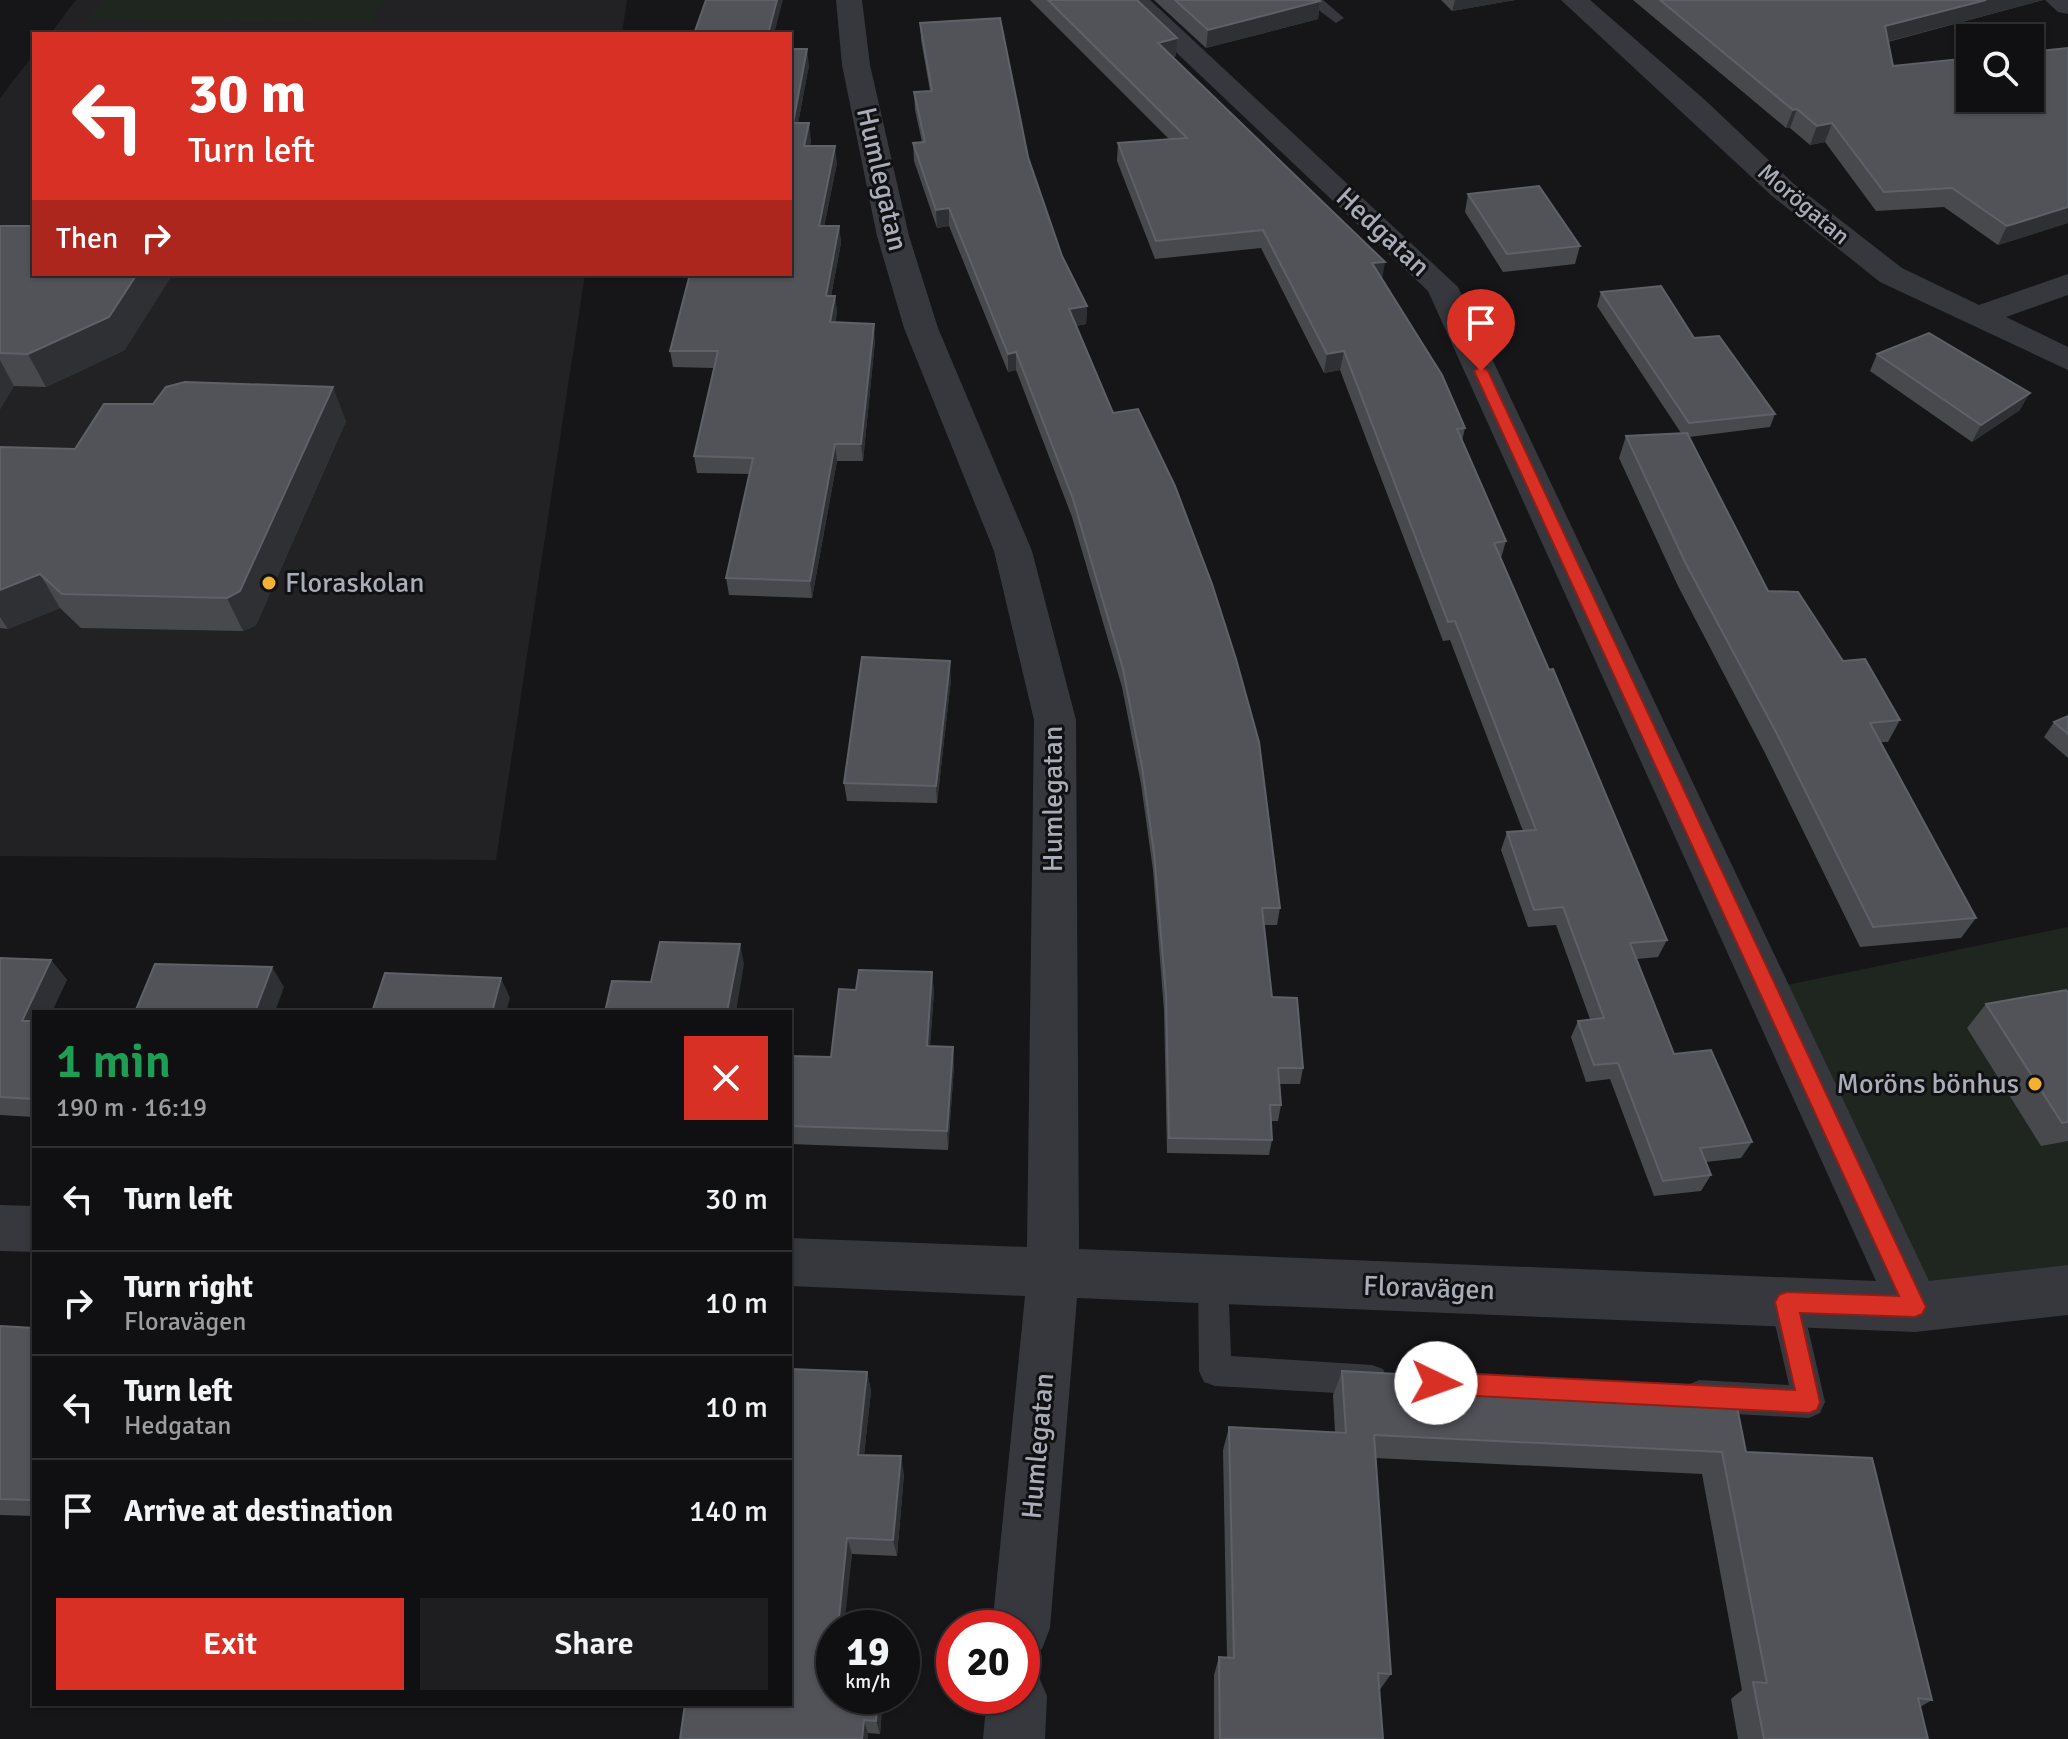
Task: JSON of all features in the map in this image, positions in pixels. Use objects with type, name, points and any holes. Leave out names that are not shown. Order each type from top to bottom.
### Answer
[{"type":"street","name":"Humlegatan","points":[[849,0],[856,65],[893,236],[921,328],[1013,551],[1055,720],[1053,1273],[1023,1610]]},
{"type":"street","name":"Hedgatan","points":[[1134,0],[1442,287],[1915,1307]]},
{"type":"street","name":"Morögatan","points":[[1574,0],[1695,106],[1783,190],[1891,275],[2068,360]]},
{"type":"street","points":[[2058,0],[2068,6]]},
{"type":"street","points":[[1979,316],[2068,284]]},
{"type":"street","points":[[0,1228],[32,1229]]},
{"type":"street","name":"Floravägen","points":[[792,1262],[1915,1307],[2068,1290]]},
{"type":"street","points":[[1014,1739],[1016,1714]]},
{"type":"lane","points":[[1313,0],[1336,18]]},
{"type":"lane","points":[[1213,1279],[1215,1371],[1405,1381]]},
{"type":"lane","points":[[1667,1395],[1809,1402],[1786,1302]]},
{"type":"shaded area","points":[[76,0],[627,0],[622,32],[52,32]]},
{"type":"shaded area","points":[[102,0],[384,0],[371,24],[87,20]]},
{"type":"shaded area","name":"Floraskolan","points":[[32,57],[32,276],[585,276],[496,860],[0,856],[0,98]]},
{"type":"shaded area","points":[[2068,927],[2068,1285],[1915,1307],[1767,989]]},
{"type":"building","points":[[706,0],[777,0],[769,32],[695,32]]},
{"type":"building","points":[[1048,0],[1137,0],[1177,38],[1158,43],[1385,262],[1372,263],[1442,375],[1465,428],[1457,429],[1506,541],[1494,543],[1549,670],[1553,669],[1667,940],[1630,943],[1674,1054],[1711,1050],[1752,1142],[1700,1148],[1711,1175],[1663,1181],[1618,1063],[1594,1065],[1578,1021],[1604,1018],[1563,907],[1534,910],[1507,832],[1536,830],[1455,621],[1448,622],[1344,351],[1327,354],[1263,230],[1156,241],[1118,143],[1187,138]]},
{"type":"building","points":[[1175,0],[1319,0],[1320,1],[1208,30]]},
{"type":"building","points":[[1660,0],[1986,0],[1885,26],[1893,66],[1956,59],[1956,112],[2044,112],[2044,51],[2068,48],[2068,207],[2007,226],[1952,188],[1884,192],[1832,123],[1817,126],[1797,109],[1793,110]]},
{"type":"building","points":[[1000,18],[1028,157],[1062,256],[1087,306],[1069,309],[1113,413],[1138,409],[1175,486],[1212,584],[1259,742],[1280,908],[1262,908],[1272,997],[1297,998],[1303,1068],[1278,1068],[1281,1105],[1270,1105],[1272,1140],[1169,1138],[1166,995],[1154,853],[1142,767],[1123,669],[1073,499],[1016,352],[1008,354],[949,208],[936,210],[913,143],[925,142],[914,92],[932,91],[920,23]]},
{"type":"building","points":[[792,49],[807,49],[793,123],[809,123],[804,146],[835,146],[819,226],[839,226],[826,296],[835,296],[830,322],[874,324],[861,444],[835,444],[810,581],[726,578],[753,458],[694,456],[718,351],[670,351],[689,276],[792,276]]},
{"type":"building","points":[[1539,186],[1580,246],[1507,254],[1468,194]]},
{"type":"building","points":[[0,226],[32,226],[32,276],[136,276],[109,317],[28,354],[0,353]]},
{"type":"building","points":[[1661,286],[1694,338],[1719,336],[1775,414],[1689,423],[1601,292]]},
{"type":"building","points":[[1929,333],[2030,393],[1981,425],[1877,354]]},
{"type":"building","points":[[185,382],[333,387],[240,591],[227,598],[62,594],[40,574],[0,590],[0,447],[75,449],[104,404],[153,404],[166,387]]},
{"type":"building","points":[[1687,433],[1768,591],[1798,592],[1843,661],[1865,659],[1900,720],[1870,723],[1976,918],[1873,927],[1776,732],[1686,564],[1626,436]]},
{"type":"building","points":[[862,657],[950,661],[936,786],[844,783]]},
{"type":"building","points":[[2068,716],[2068,734],[2054,722]]},
{"type":"building","points":[[660,942],[740,944],[727,1010],[605,1010],[612,981],[651,982]]},
{"type":"building","points":[[0,958],[51,960],[22,1021],[32,1021],[32,1099],[0,1097]]},
{"type":"building","points":[[155,964],[272,967],[256,1010],[136,1010]]},
{"type":"building","points":[[859,970],[932,972],[927,1046],[953,1047],[947,1131],[792,1126],[792,1056],[831,1057],[839,989],[856,990]]},
{"type":"building","points":[[385,973],[501,978],[493,1010],[373,1010]]},
{"type":"building","points":[[2066,990],[2068,1122],[2062,1123],[1986,1004]]},
{"type":"building","points":[[0,1326],[32,1328],[32,1500],[0,1499]]},
{"type":"building","points":[[792,1369],[867,1372],[858,1455],[901,1456],[893,1540],[847,1538],[840,1610],[816,1610],[816,1714],[877,1714],[876,1721],[864,1720],[862,1739],[680,1739],[685,1706],[792,1706]]},
{"type":"building","points":[[1342,1371],[1734,1392],[1746,1452],[1872,1458],[1932,1700],[1918,1698],[1928,1739],[1764,1739],[1753,1682],[1767,1683],[1722,1452],[1374,1435],[1391,1674],[1378,1673],[1383,1739],[1220,1739],[1219,1657],[1234,1658],[1229,1427],[1346,1433]]},
{"type":"place","name":"Floraskolan","points":[[269,583]]},
{"type":"place","name":"Moröns bönhus","points":[[2035,1084]]},
{"type":"route","points":[[1436,1383],[1809,1402],[1786,1302],[1915,1307],[1481,371]]}]
